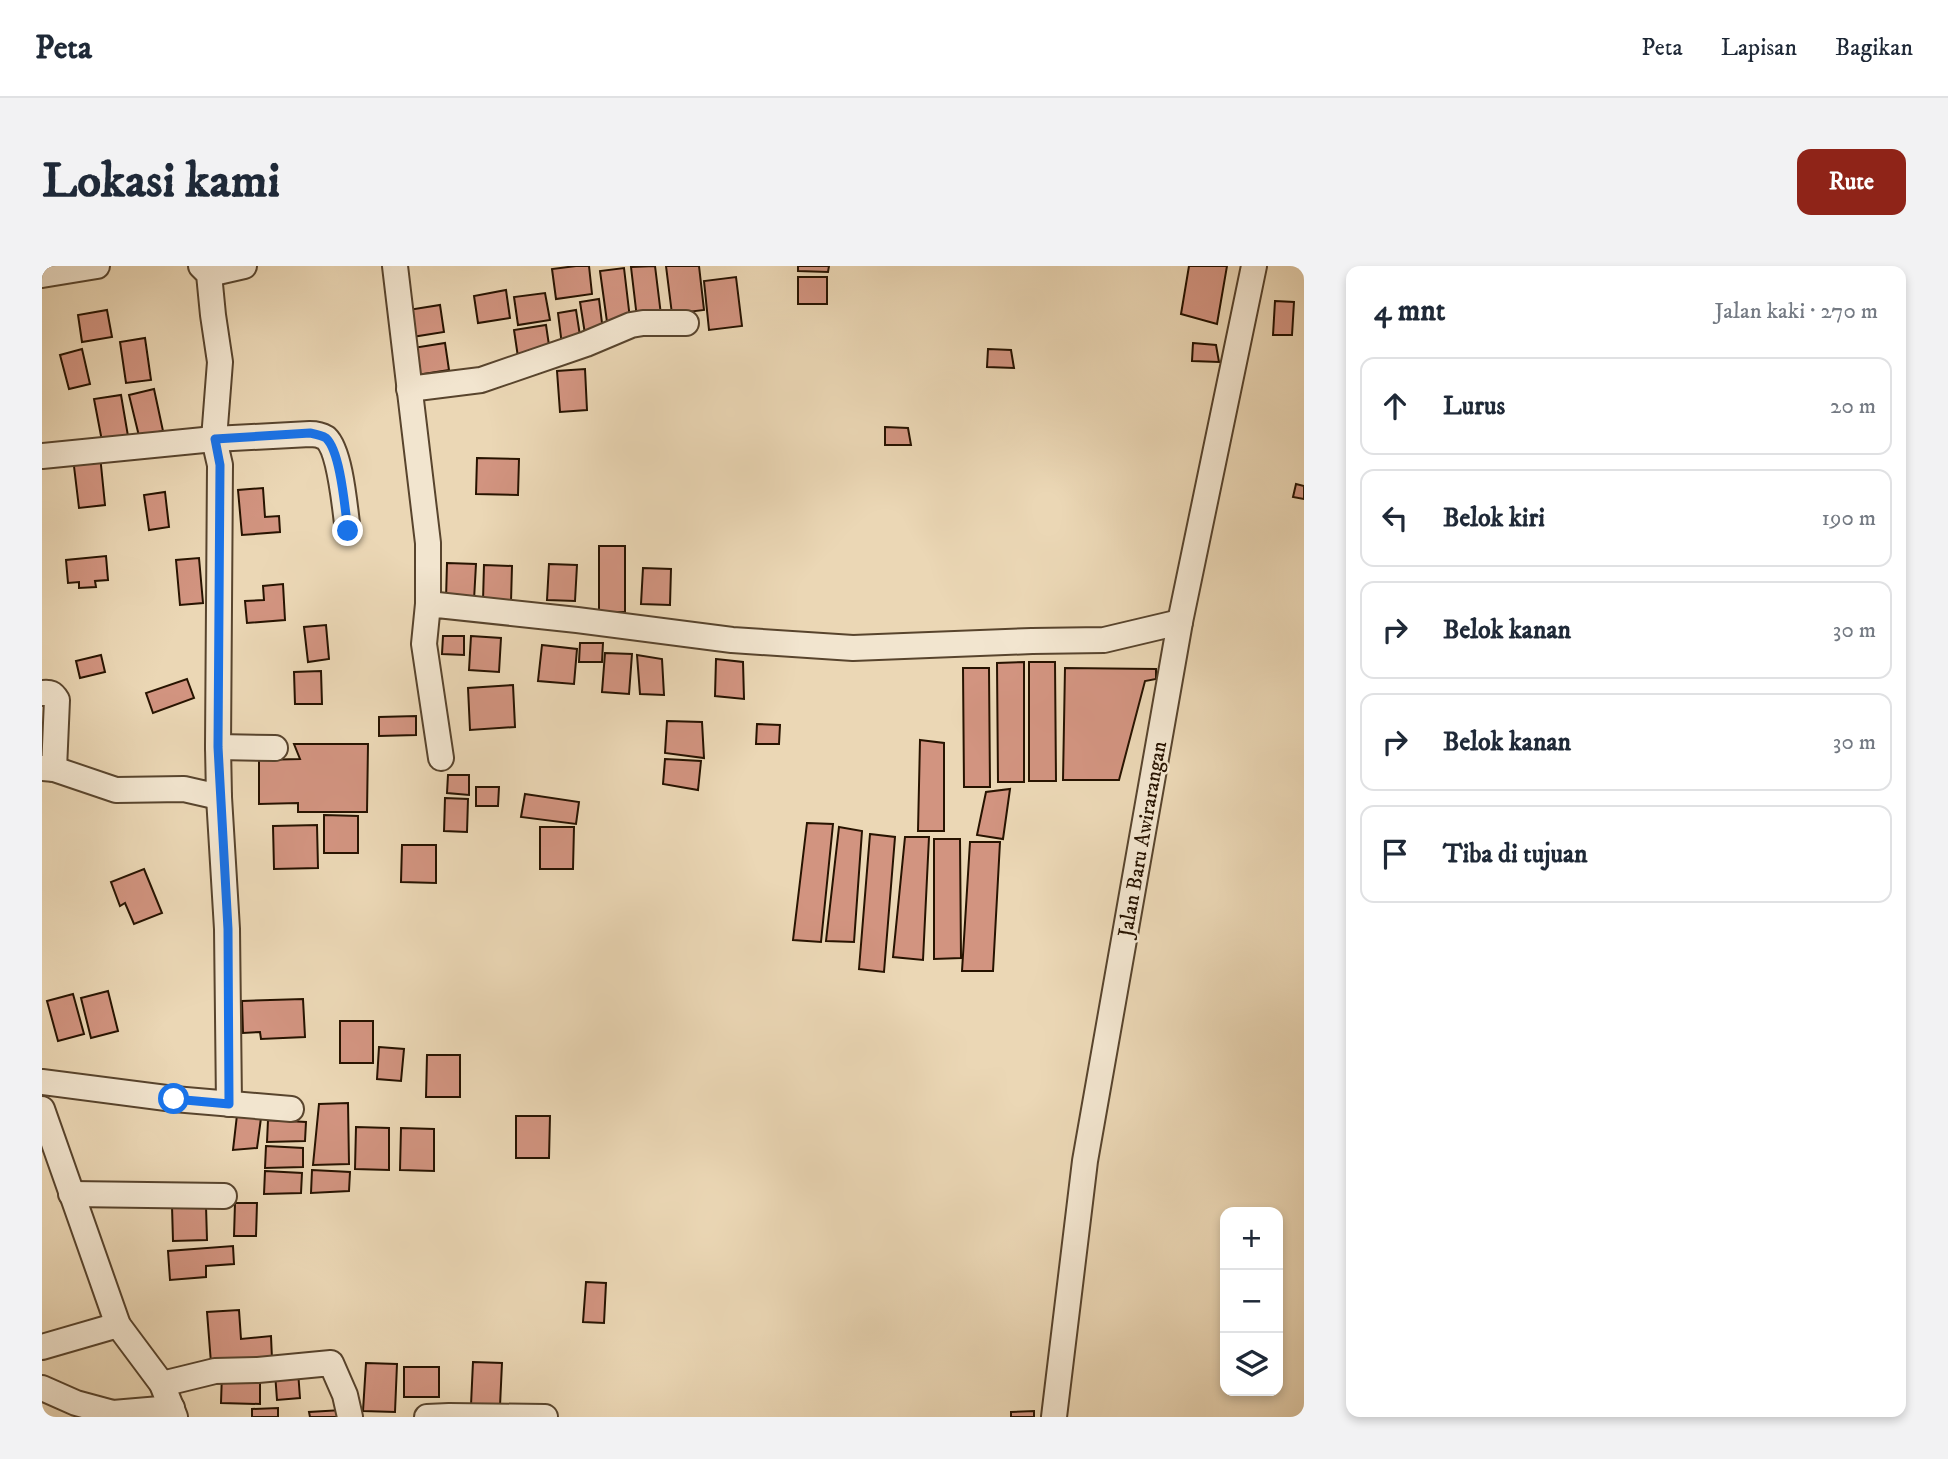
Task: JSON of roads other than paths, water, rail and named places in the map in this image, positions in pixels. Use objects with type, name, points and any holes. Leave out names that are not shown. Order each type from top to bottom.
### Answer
[{"type":"street","points":[[42,275],[97,266]]},
{"type":"street","points":[[229,1104],[228,929],[218,747],[220,465],[215,439],[220,362],[205,270],[244,266]]},
{"type":"street","points":[[395,266],[428,543],[428,604],[424,643],[440,758]]},
{"type":"street","name":"Jalan Baru Awirarangan","points":[[1054,1417],[1085,1161],[1180,622],[1254,266]]},
{"type":"street","points":[[409,390],[481,380],[643,323],[686,323]]},
{"type":"street","points":[[42,456],[215,439],[310,433],[324,437],[332,448],[341,478],[348,531]]},
{"type":"street","points":[[428,604],[732,640],[853,648],[1104,639],[1180,622]]},
{"type":"street","points":[[42,693],[50,692],[57,700],[48,769],[116,790],[184,789],[219,796]]},
{"type":"street","points":[[218,747],[275,748]]},
{"type":"street","points":[[42,1082],[174,1099],[291,1109]]},
{"type":"street","points":[[42,1109],[46,1134],[71,1194],[118,1325],[162,1384],[173,1412],[113,1413],[76,1403],[42,1388]]},
{"type":"street","points":[[71,1194],[225,1196]]},
{"type":"street","points":[[42,1347],[118,1325]]},
{"type":"street","points":[[162,1384],[215,1371],[331,1363],[345,1395],[350,1417]]},
{"type":"street","points":[[427,1417],[545,1417]]}]
